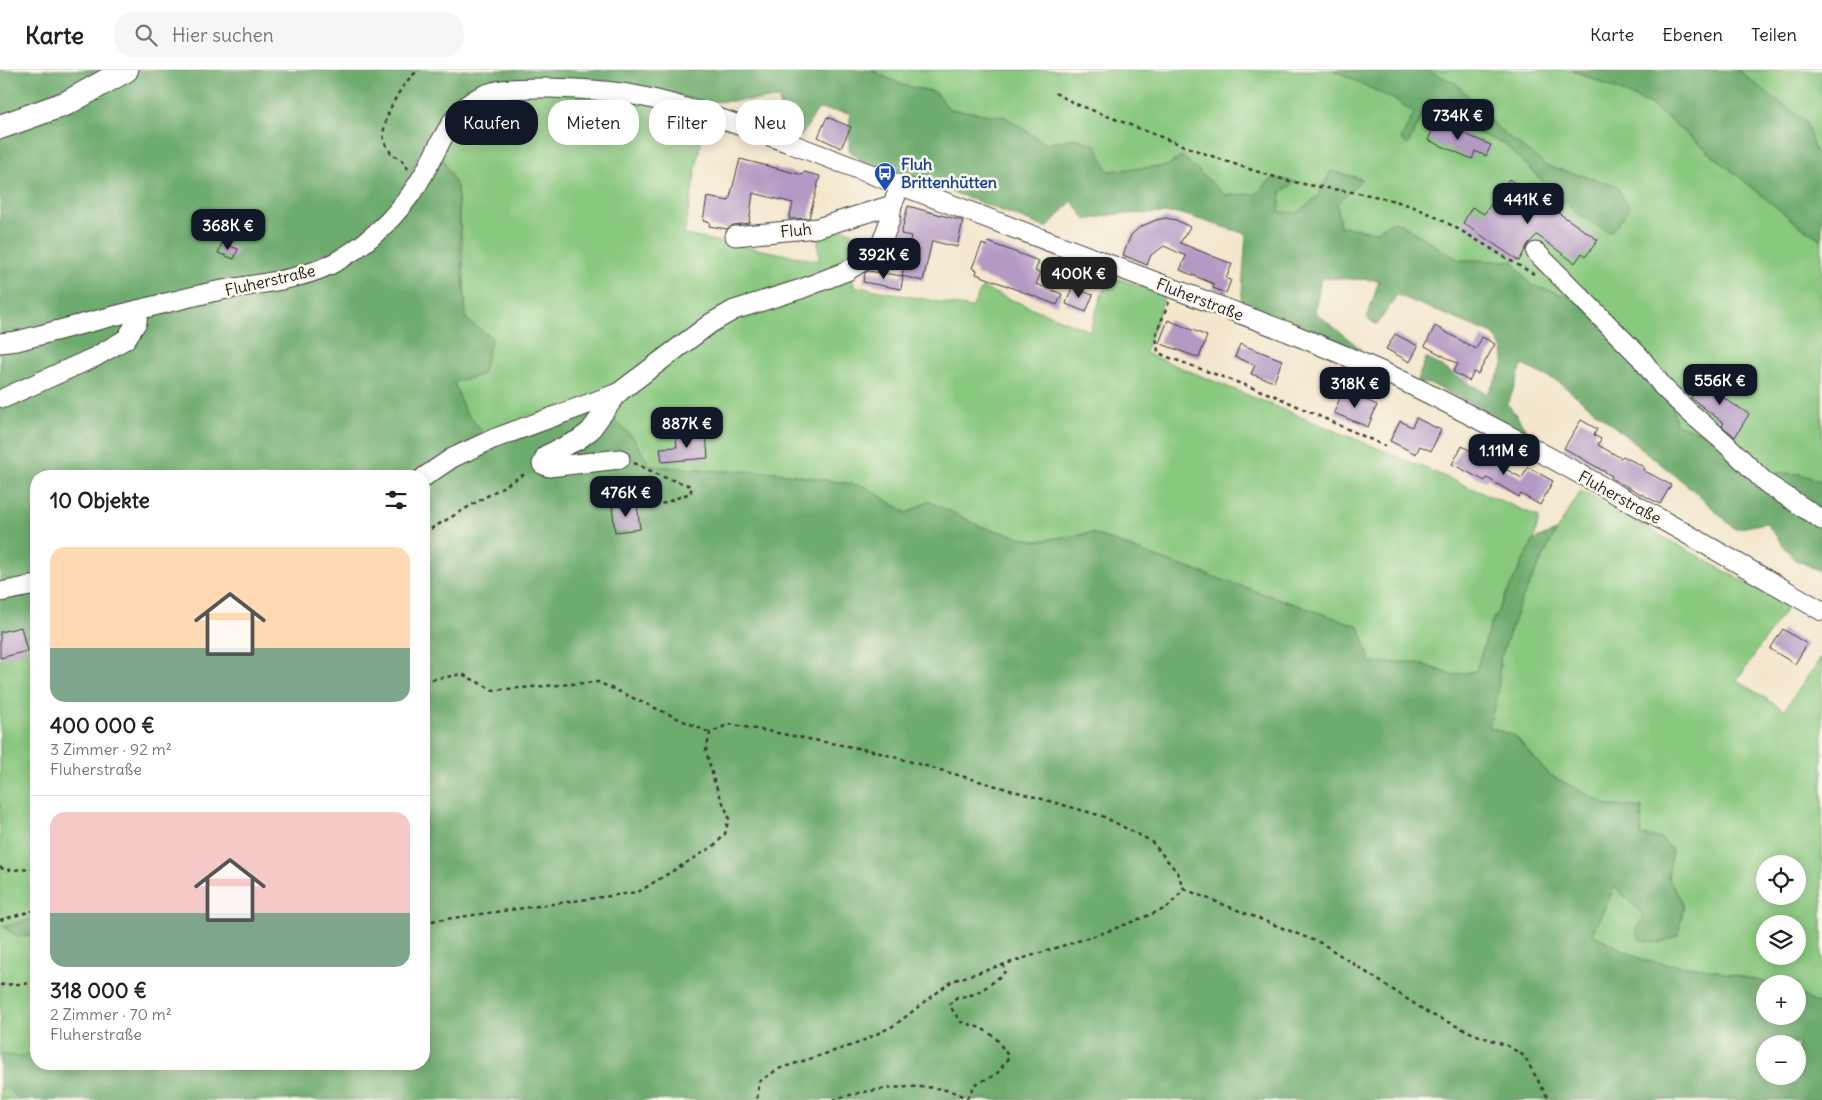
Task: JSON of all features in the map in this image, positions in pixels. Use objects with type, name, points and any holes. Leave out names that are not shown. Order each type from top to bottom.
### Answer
[{"type":"main road","points":[[0,127],[67,103],[126,70]]},
{"type":"street","name":"Fluherstraße","points":[[0,343],[17,341],[138,310],[309,273],[338,261],[367,241],[398,214],[461,111],[475,99],[492,92],[508,89],[589,90],[642,96],[712,115],[1288,332],[1406,383],[1542,453],[1822,611]]},
{"type":"street","points":[[620,459],[549,467],[542,464],[546,455],[578,440],[590,431],[618,393],[711,322],[734,310],[810,286],[848,271],[868,258],[882,242],[900,186]]},
{"type":"street","name":"Fluh","points":[[735,236],[817,228],[892,206]]},
{"type":"street","points":[[1536,252],[1640,357],[1662,387],[1724,441],[1766,483],[1822,520]]},
{"type":"street","points":[[4,398],[95,357],[126,339],[137,322],[138,310]]},
{"type":"street","points":[[430,473],[452,458],[493,439],[618,393]]},
{"type":"street","points":[[0,592],[30,586]]},
{"type":"path","points":[[419,70],[410,76],[396,95],[386,125],[384,140],[392,155],[400,158],[408,169],[425,172]]},
{"type":"path","points":[[1055,92],[1076,104],[1227,162],[1285,179],[1383,198],[1410,206],[1448,224],[1537,276]]},
{"type":"path","points":[[1174,290],[1156,334],[1158,352],[1275,396],[1385,446]]},
{"type":"path","points":[[620,459],[647,468],[663,478],[690,486],[690,493],[670,499],[659,506],[647,507]]},
{"type":"path","points":[[430,529],[494,489],[542,464]]},
{"type":"path","points":[[430,680],[462,674],[493,690],[598,682],[710,733],[729,724],[873,750],[1102,816],[1152,841],[1177,872],[1184,889],[1323,944],[1430,1014],[1474,1034],[1508,1046],[1524,1056],[1549,1100]]},
{"type":"path","points":[[430,921],[638,892],[714,846],[725,834],[729,817],[715,784],[706,752],[710,733]]},
{"type":"path","points":[[0,868],[5,870],[30,870]]},
{"type":"path","points":[[757,1100],[759,1082],[778,1069],[856,1044],[895,1025],[952,981],[1106,932],[1167,908],[1184,889]]},
{"type":"path","points":[[0,920],[30,912]]},
{"type":"path","points":[[833,1100],[885,1087],[947,1089],[967,1099],[975,1084],[996,1075],[1009,1057],[995,1038],[980,1028],[961,1022],[949,1005],[957,997],[968,997],[997,979],[1006,972],[1003,964]]},
{"type":"path","points":[[0,985],[30,983]]},
{"type":"green space","points":[[0,70],[871,70],[902,85],[935,92],[949,109],[1005,117],[1046,144],[1074,138],[1096,145],[1108,171],[1167,166],[1182,156],[1225,195],[1256,194],[1273,178],[1296,182],[1281,192],[1279,212],[1298,213],[1318,196],[1331,171],[1362,179],[1337,204],[1340,226],[1374,232],[1395,221],[1459,260],[1513,261],[1530,285],[1575,298],[1671,395],[1676,424],[1740,446],[1766,472],[1800,474],[1822,482],[1822,572],[1794,559],[1766,523],[1735,529],[1693,490],[1559,382],[1522,365],[1508,404],[1528,432],[1431,384],[1416,383],[1426,358],[1487,394],[1501,370],[1504,358],[1503,351],[1493,334],[1397,295],[1377,325],[1367,318],[1379,280],[1321,278],[1315,312],[1361,349],[1343,350],[1241,306],[1246,234],[1179,213],[1117,214],[1086,220],[1072,201],[1047,228],[958,194],[869,167],[849,150],[850,113],[818,109],[804,132],[804,100],[699,100],[642,87],[544,78],[486,87],[463,100],[445,100],[445,117],[432,139],[457,187],[466,319],[492,338],[482,375],[454,382],[464,410],[492,443],[594,403],[632,436],[650,466],[775,472],[864,486],[907,513],[928,501],[982,527],[1036,541],[1092,533],[1164,560],[1359,626],[1371,663],[1415,662],[1453,675],[1476,671],[1490,626],[1534,540],[1556,531],[1520,603],[1500,660],[1498,695],[1489,727],[1515,736],[1548,774],[1609,806],[1642,807],[1641,835],[1662,839],[1672,850],[1668,877],[1684,905],[1678,935],[1661,943],[1640,940],[1636,930],[1644,916],[1615,886],[1592,934],[1645,961],[1703,968],[1756,980],[1756,1025],[1806,1025],[1806,998],[1822,1007],[1822,1100],[20,1100],[7,1088],[0,1090],[0,1055],[21,1056],[30,1054],[30,1070],[430,1070],[430,470],[30,470],[30,634],[11,645],[0,646]]},
{"type":"green space","points":[[871,70],[1572,70],[1650,104],[1798,225],[1822,240],[1822,482],[1800,474],[1766,472],[1740,446],[1676,424],[1671,395],[1575,298],[1530,285],[1513,261],[1459,260],[1396,221],[1374,232],[1340,226],[1337,204],[1362,179],[1331,171],[1318,196],[1298,213],[1278,212],[1281,192],[1295,182],[1273,178],[1256,194],[1225,195],[1182,156],[1167,166],[1107,171],[1074,138],[1046,144],[1005,117],[949,109],[935,92],[902,85]]},
{"type":"green space","points":[[1333,70],[1426,70],[1456,83],[1499,129],[1547,166],[1616,185],[1630,209],[1610,233],[1575,212],[1504,144],[1424,111],[1408,145],[1401,139],[1414,113],[1397,101]]},
{"type":"green space","points":[[1572,70],[1737,70],[1806,122],[1815,152],[1822,155],[1822,240],[1798,225],[1650,104]]},
{"type":"green space","points":[[1737,70],[1822,70],[1822,155],[1815,152],[1806,122]]},
{"type":"green space","points":[[544,78],[642,87],[699,100],[649,100],[649,145],[700,145],[684,235],[819,261],[818,238],[844,229],[869,241],[848,263],[854,286],[972,308],[982,288],[1090,331],[1108,275],[1165,295],[1145,353],[1387,452],[1539,517],[1534,540],[1490,626],[1476,671],[1453,675],[1415,662],[1371,663],[1358,626],[1164,560],[1092,533],[1036,541],[982,527],[928,501],[907,513],[864,486],[775,472],[650,466],[632,436],[492,443],[464,410],[454,382],[466,319],[463,252],[457,187],[432,139],[445,117],[445,145],[538,145],[538,100],[463,100],[486,87]]},
{"type":"green space","points":[[1581,491],[1788,606],[1737,680],[1784,710],[1822,656],[1822,1007],[1806,998],[1806,975],[1756,975],[1756,980],[1703,968],[1645,961],[1592,934],[1615,886],[1644,916],[1684,905],[1668,877],[1672,850],[1662,839],[1641,835],[1642,807],[1609,806],[1548,774],[1515,736],[1489,727],[1498,695],[1500,660],[1520,603],[1556,531]]},
{"type":"green space","points":[[30,634],[30,920],[4,927],[19,937],[30,935],[30,1054],[21,1056],[0,1055],[0,646],[11,645]]},
{"type":"green space","points":[[30,920],[30,935],[19,937],[3,927]]},
{"type":"green space","points":[[7,1087],[20,1100],[0,1100],[0,1090]]},
{"type":"building","points":[[827,117],[851,127],[841,148],[818,137]]},
{"type":"building","points":[[1436,122],[1491,145],[1486,156],[1475,151],[1472,159],[1428,140]]},
{"type":"building","points":[[740,159],[803,175],[804,172],[820,176],[809,218],[789,219],[793,203],[753,193],[749,223],[733,225],[727,229],[709,226],[710,222],[703,221],[707,197],[729,201]]},
{"type":"building","points":[[1509,179],[1598,240],[1586,256],[1582,253],[1575,263],[1537,235],[1528,244],[1519,261],[1463,223],[1472,207],[1484,214]]},
{"type":"building","points":[[908,206],[963,221],[957,247],[932,241],[923,281],[902,276],[911,236],[901,234]]},
{"type":"building","points":[[1166,218],[1176,220],[1190,227],[1180,243],[1232,264],[1226,279],[1231,280],[1226,293],[1213,288],[1214,284],[1180,270],[1186,256],[1164,246],[1151,255],[1147,265],[1123,255],[1131,235],[1140,227]]},
{"type":"building","points":[[988,242],[1039,261],[1035,271],[1041,273],[1036,284],[1062,294],[1057,305],[976,274],[977,270],[972,268],[982,244],[987,246]]},
{"type":"building","points":[[222,243],[238,249],[234,259],[218,253]]},
{"type":"building","points":[[868,271],[903,276],[901,289],[863,282],[865,273]]},
{"type":"building","points":[[1072,287],[1093,295],[1086,312],[1066,304]]},
{"type":"building","points":[[1168,320],[1207,336],[1199,358],[1159,343]]},
{"type":"building","points":[[1435,326],[1476,349],[1482,337],[1495,344],[1478,374],[1474,372],[1469,381],[1453,372],[1458,364],[1425,346]]},
{"type":"building","points":[[1395,334],[1418,346],[1410,362],[1386,349]]},
{"type":"building","points":[[1240,344],[1282,360],[1274,382],[1251,374],[1255,365],[1235,357]]},
{"type":"building","points":[[1703,378],[1726,392],[1722,397],[1749,414],[1735,437],[1722,426],[1724,423],[1691,398]]},
{"type":"building","points":[[1343,390],[1377,405],[1368,427],[1334,413]]},
{"type":"building","points":[[1416,418],[1441,430],[1431,451],[1420,446],[1416,454],[1390,441],[1400,421],[1412,427]]},
{"type":"building","points":[[1581,420],[1597,429],[1594,435],[1601,439],[1598,445],[1621,458],[1623,456],[1644,467],[1643,470],[1671,485],[1660,504],[1611,478],[1612,476],[1564,448]]},
{"type":"building","points":[[706,434],[708,458],[662,462],[660,448],[677,447],[676,437]]},
{"type":"building","points":[[1462,446],[1522,478],[1528,467],[1553,481],[1540,505],[1521,494],[1519,497],[1487,478],[1485,481],[1452,464]]},
{"type":"building","points":[[637,504],[640,529],[615,532],[612,507]]},
{"type":"building","points":[[21,627],[27,651],[0,658],[0,632]]},
{"type":"building","points":[[1783,629],[1807,644],[1795,664],[1770,649]]},
{"type":"place","name":"Fluh Brittenhütten","points":[[885,192]]}]
